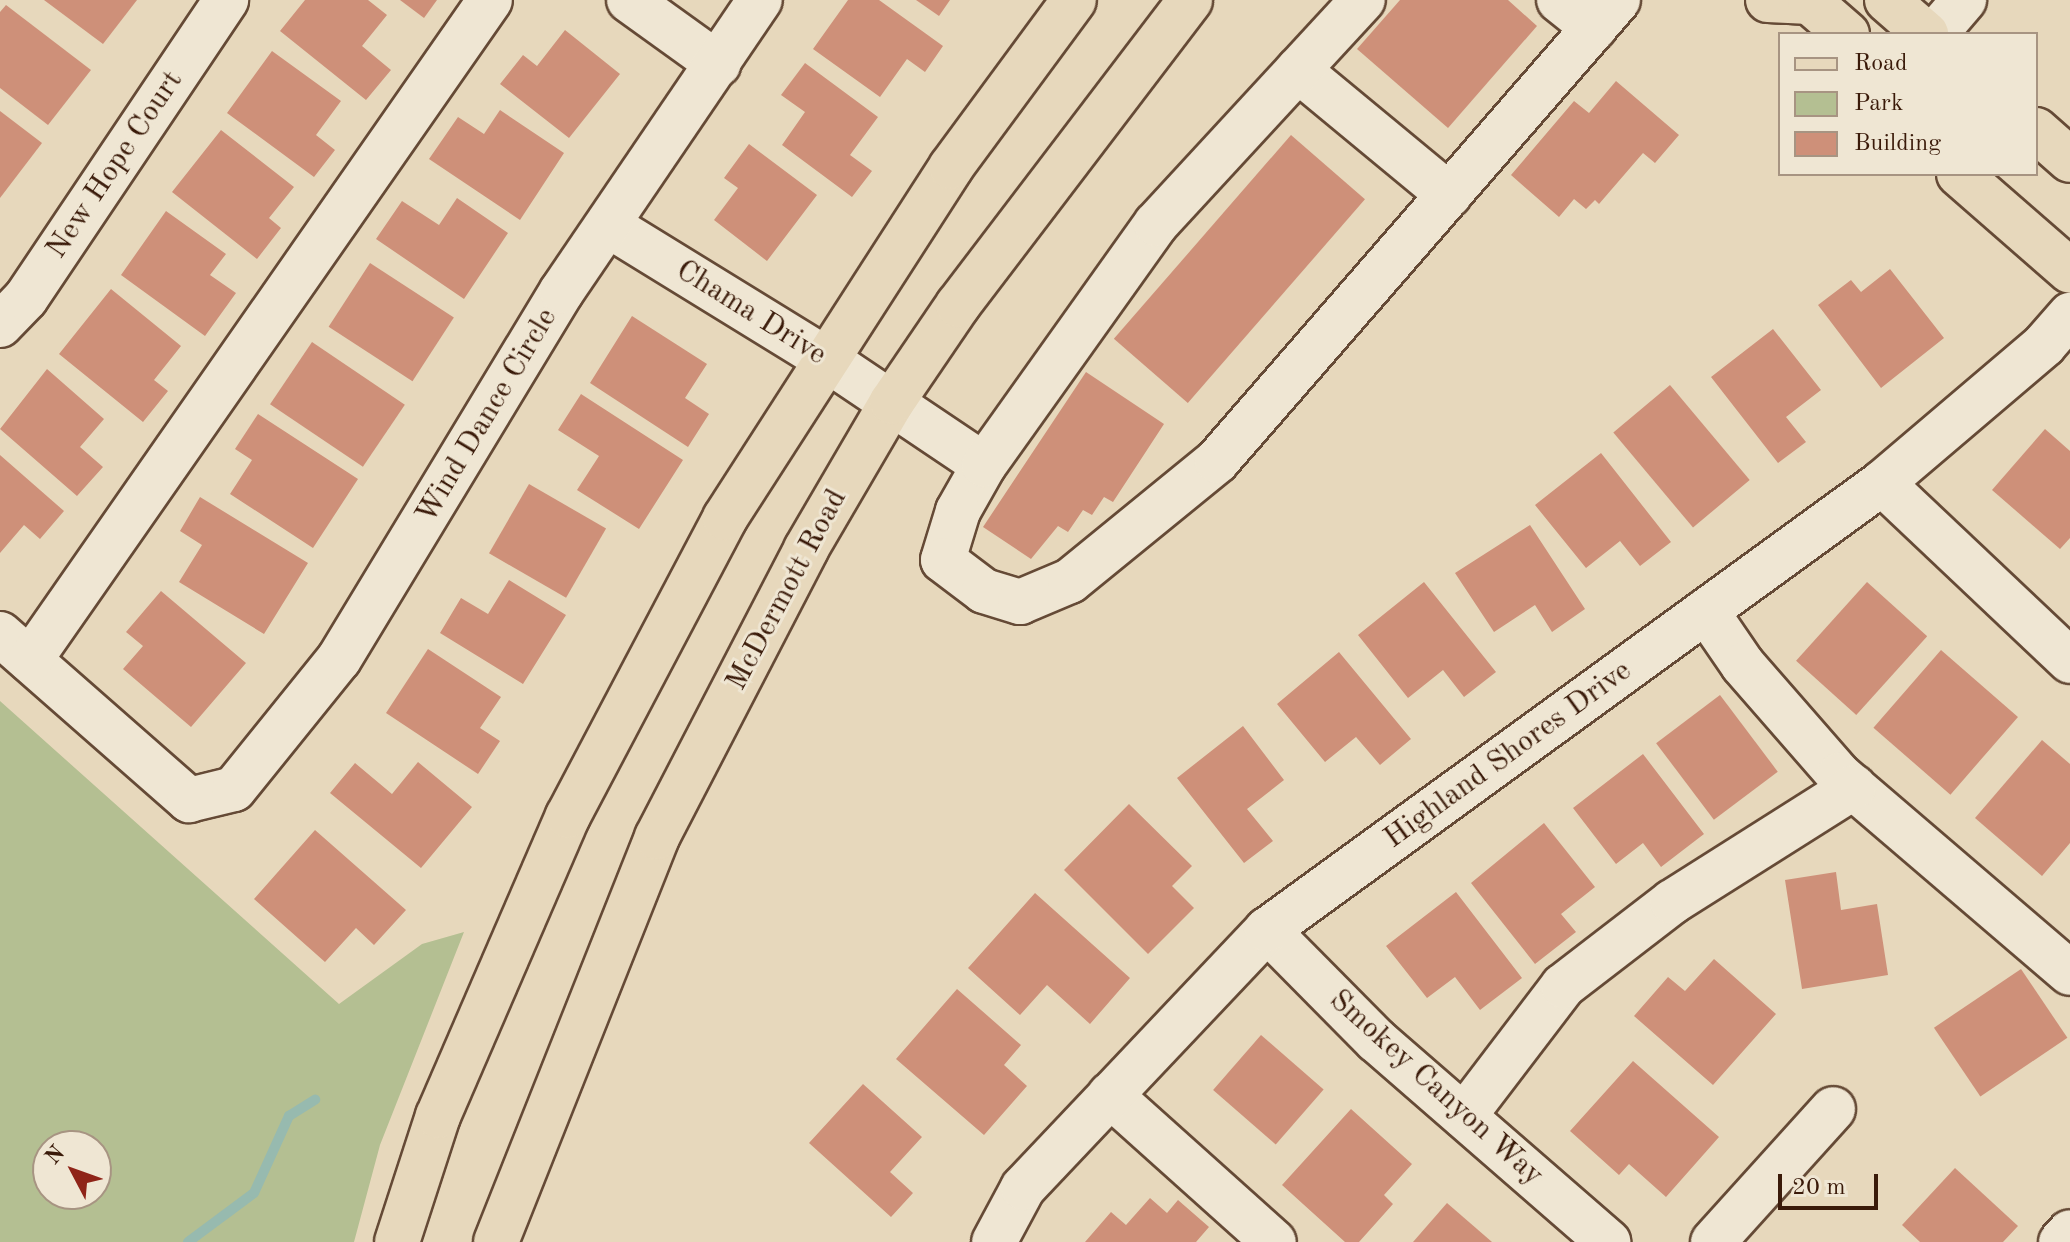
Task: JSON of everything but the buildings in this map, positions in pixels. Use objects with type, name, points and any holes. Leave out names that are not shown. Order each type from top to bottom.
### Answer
[{"type":"main road","points":[[397,1242],[438,1116],[568,816],[725,518],[951,167],[1074,0]]},
{"type":"main road","name":"McDermott Road","points":[[496,1242],[657,837],[806,549],[892,402],[958,305],[1190,0]]},
{"type":"main road","points":[[1766,0],[1800,32]]},
{"type":"main road","points":[[1766,0],[1810,2],[1845,32]]},
{"type":"main road","points":[[1887,0],[1924,32]]},
{"type":"main road","points":[[2038,132],[2070,160]]},
{"type":"main road","points":[[1961,176],[2070,271]]},
{"type":"street","name":"New Hope Court","points":[[0,325],[26,298],[226,0]]},
{"type":"street","points":[[15,647],[490,0]]},
{"type":"street","points":[[629,0],[718,64]]},
{"type":"street","name":"Wind Dance Circle","points":[[15,647],[189,800],[234,789],[339,659],[562,291],[760,0]]},
{"type":"street","points":[[1363,0],[1156,224],[984,465],[958,511],[943,560],[984,591],[1020,602],[1070,581],[1217,461],[1606,14],[1559,0]]},
{"type":"street","points":[[1937,32],[1964,0]]},
{"type":"street","points":[[1298,70],[1449,195]]},
{"type":"street","name":"Chama Drive","points":[[608,225],[826,359],[984,465]]},
{"type":"street","name":"Highland Shores Drive","points":[[994,1242],[1023,1188],[1267,930],[1882,483],[2044,345],[2070,315]]},
{"type":"street","points":[[1882,483],[2070,661]]},
{"type":"street","points":[[1706,611],[1743,665],[1854,787],[2070,973]]},
{"type":"street","points":[[1464,1116],[1563,986],[1672,902],[1854,787]]},
{"type":"street","name":"Smokey Canyon Way","points":[[1267,930],[1376,1040],[1608,1242]]},
{"type":"street","points":[[1110,1095],[1274,1242]]},
{"type":"street","points":[[1713,1242],[1833,1109]]},
{"type":"street","points":[[2061,1242],[2070,1232]]},
{"type":"green space","points":[[0,701],[339,1004],[422,944],[464,932],[380,1145],[354,1242],[0,1242]]},
{"type":"waterway","points":[[188,1242],[254,1193],[289,1116],[315,1100]]}]
